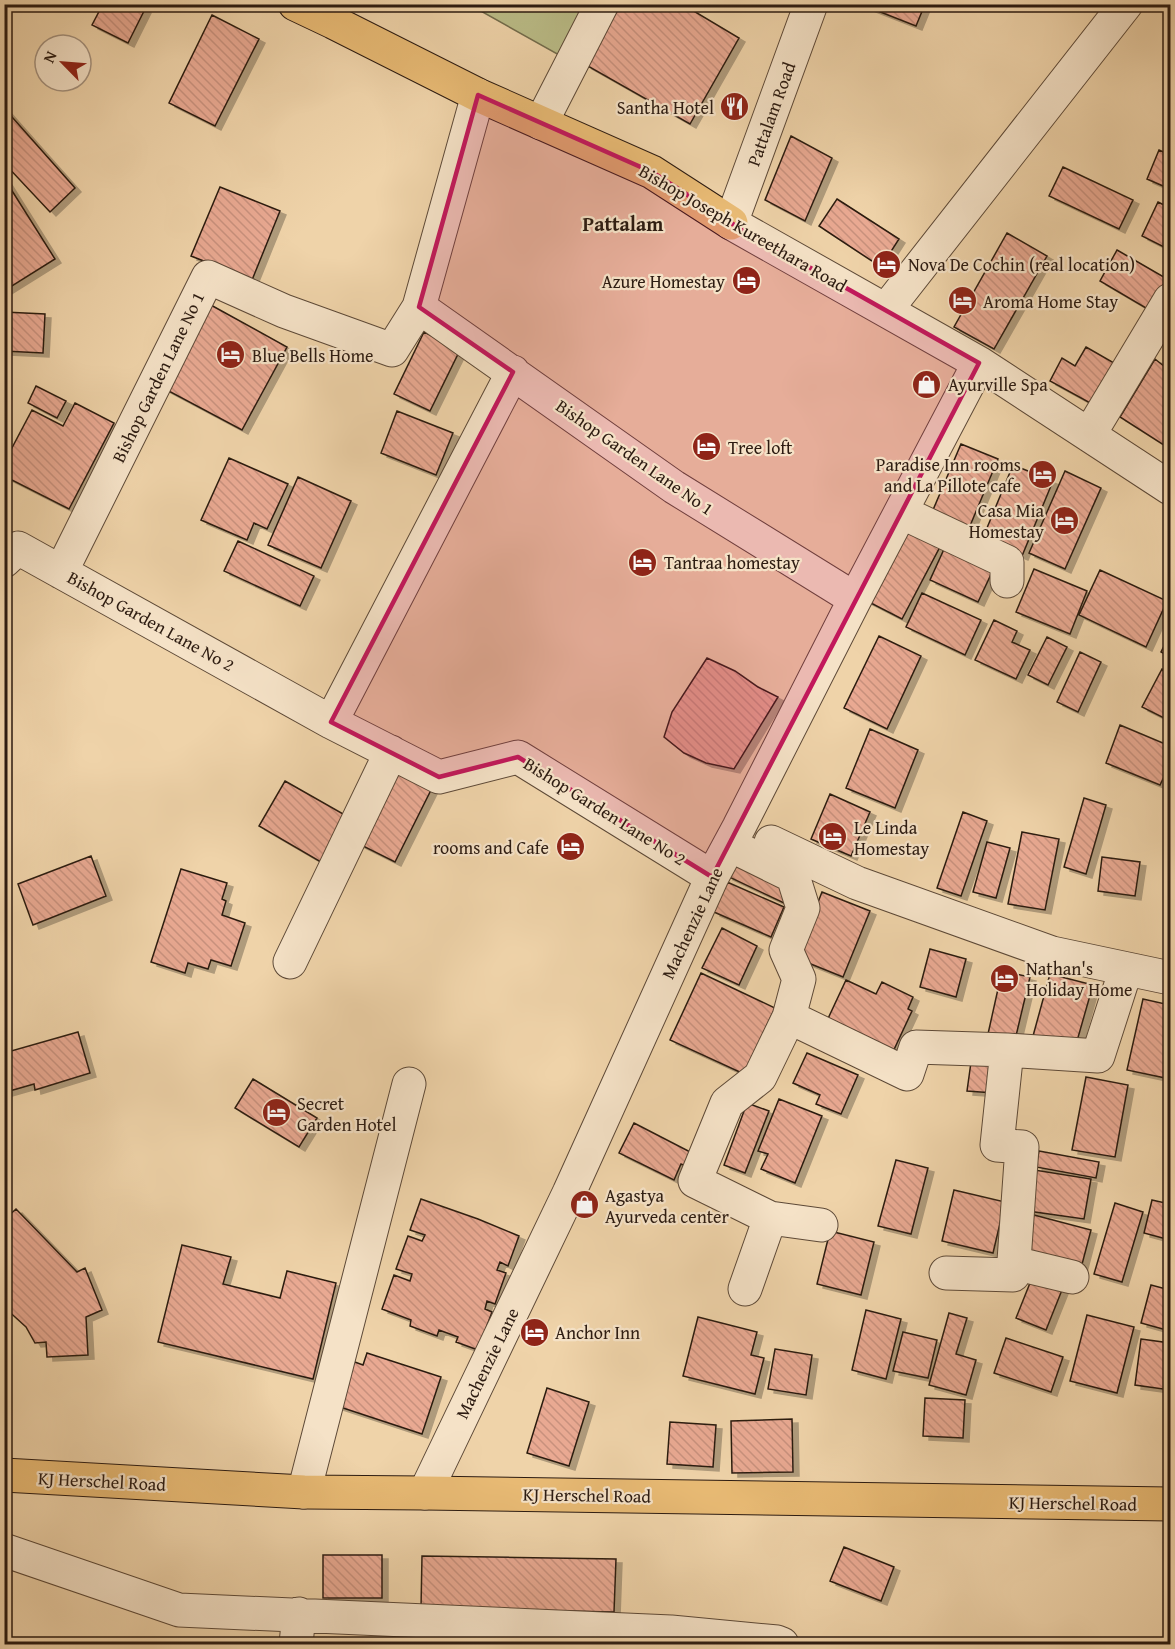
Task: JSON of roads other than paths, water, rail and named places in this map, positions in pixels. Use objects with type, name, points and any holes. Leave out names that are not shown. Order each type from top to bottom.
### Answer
[{"type":"main road","name":"Bishop Joseph Kureethara Road","points":[[295,4],[339,13],[478,95],[652,172],[731,223]]},
{"type":"main road","name":"KJ Herschel Road","points":[[4,1475],[304,1492],[1170,1504]]},
{"type":"street","points":[[541,123],[602,4]]},
{"type":"street","name":"Pattalam Road","points":[[731,223],[811,4]]},
{"type":"street","points":[[886,310],[1126,4]]},
{"type":"street","name":"Bishop Garden Lane No 1","points":[[62,572],[208,277],[284,311],[392,350],[419,307],[478,95]]},
{"type":"street","name":"Bishop Joseph Kureethara Road","points":[[731,223],[979,363],[1170,488]]},
{"type":"street","points":[[1089,435],[1170,300]]},
{"type":"street","name":"Bishop Garden Lane No 1","points":[[419,307],[674,487],[855,599]]},
{"type":"street","name":"Machenzie Lane","points":[[425,1492],[569,1193],[712,877],[979,363]]},
{"type":"street","points":[[331,722],[513,372]]},
{"type":"street","points":[[901,512],[1007,562],[1007,581]]},
{"type":"street","name":"Bishop Garden Lane No 2","points":[[4,561],[18,548],[331,722],[439,777],[518,757],[712,877]]},
{"type":"street","points":[[290,962],[391,752]]},
{"type":"street","points":[[734,836],[1052,953],[1170,978]]},
{"type":"street","points":[[734,836],[793,876],[803,908],[786,950],[799,979],[789,1017],[760,1077],[727,1103],[695,1181],[770,1218],[821,1225]]},
{"type":"street","points":[[789,1017],[908,1074],[916,1047],[1098,1056],[1126,969]]},
{"type":"street","points":[[946,1272],[1013,1275],[1022,1147],[997,1145],[1007,1050]]},
{"type":"street","points":[[304,1492],[409,1084]]},
{"type":"street","points":[[745,1289],[770,1218]]},
{"type":"street","points":[[1014,1263],[1072,1277]]},
{"type":"street","points":[[4,1550],[179,1610],[298,1629],[443,1633],[671,1632],[782,1644]]},
{"type":"place","name":"Santha Hotel","points":[[735,107]]},
{"type":"place","name":"Nova De Cochin (real location)","points":[[887,264]]},
{"type":"place","name":"Azure Homestay","points":[[746,281]]},
{"type":"place","name":"Aroma Home Stay","points":[[962,301]]},
{"type":"place","name":"Blue Bells Home","points":[[231,355]]},
{"type":"place","name":"Ayurville Spa","points":[[927,384]]},
{"type":"place","name":"Tree loft","points":[[707,447]]},
{"type":"place","name":"Paradise Inn rooms and La Pillote cafe","points":[[1042,474]]},
{"type":"place","name":"Casa Mia Homestay","points":[[1065,520]]},
{"type":"place","name":"Tantraa homestay","points":[[643,562]]},
{"type":"place","name":"Le Linda Homestay","points":[[833,837]]},
{"type":"place","name":"rooms and Cafe","points":[[570,847]]},
{"type":"place","name":"Nathan's Holiday Home","points":[[1005,978]]},
{"type":"place","name":"Secret Garden Hotel","points":[[276,1113]]},
{"type":"place","name":"Agastya Ayurveda center","points":[[584,1205]]},
{"type":"place","name":"Anchor Inn","points":[[534,1332]]},
{"type":"district","name":"Pattalam","points":[[623,223]]}]
